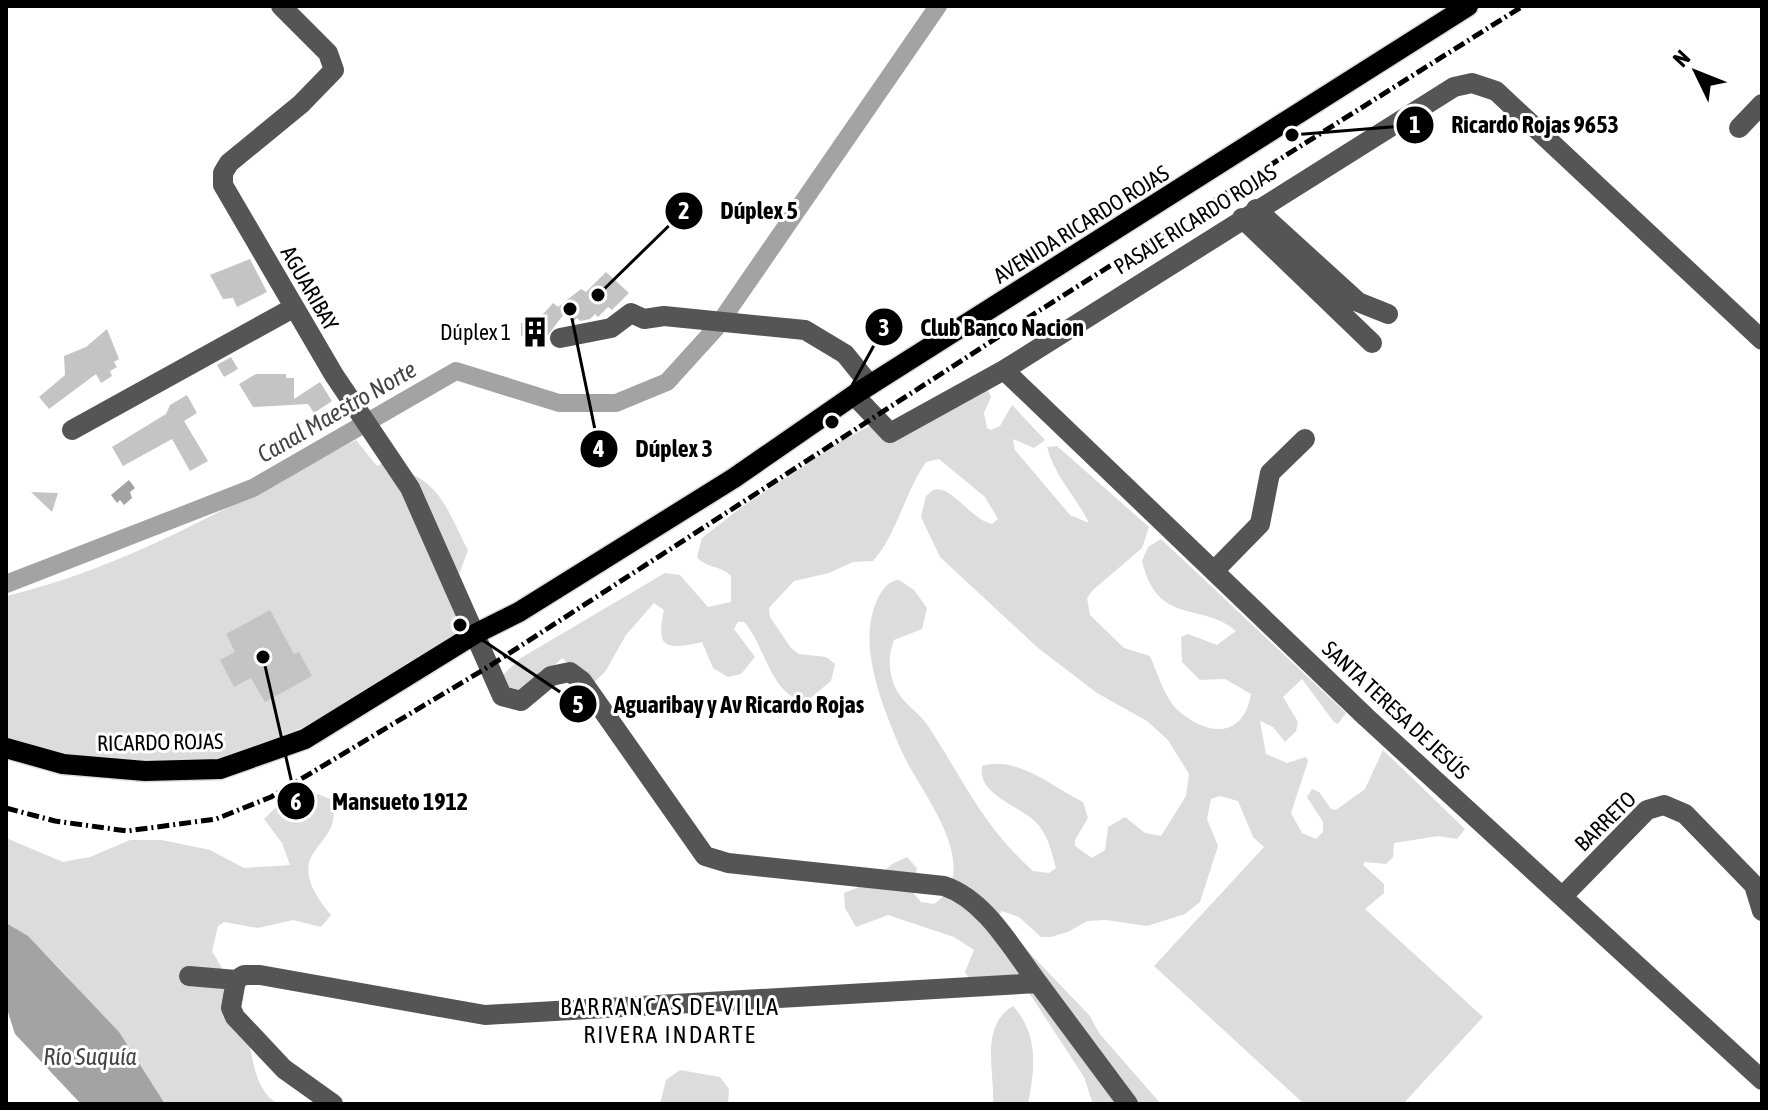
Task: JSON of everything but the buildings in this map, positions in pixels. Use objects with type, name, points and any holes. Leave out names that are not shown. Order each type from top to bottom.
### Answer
[{"type":"main road","name":"AVENIDA RICARDO ROJAS","points":[[475,634],[519,612],[734,478],[862,390],[1468,6]]},
{"type":"main road","name":"RICARDO ROJAS","points":[[6,748],[94,769],[220,769],[283,749],[328,727],[475,634]]},
{"type":"street","name":"AGUARIBAY","points":[[281,6],[328,53],[334,70],[301,104],[229,163],[223,173],[223,185],[334,375],[410,488],[497,690],[508,701],[521,701],[558,672],[570,672],[582,681],[705,856],[728,863],[944,886],[958,891],[983,911],[1038,983]]},
{"type":"street","name":"PASAJE RICARDO ROJAS","points":[[862,390],[890,433],[1004,370],[1249,213],[1454,87],[1472,83],[1496,91],[1755,333]]},
{"type":"street","points":[[1739,128],[1762,104]]},
{"type":"street","points":[[1249,213],[1358,302],[1388,314]]},
{"type":"street","points":[[1249,213],[1372,343]]},
{"type":"street","points":[[560,338],[611,328],[649,304],[658,306],[664,316],[805,330],[845,354],[862,390]]},
{"type":"street","points":[[72,430],[293,308]]},
{"type":"street","points":[[1755,333],[1762,311]]},
{"type":"street","name":"SANTA TERESA DE JESÚS","points":[[1004,370],[1366,717],[1762,1080]]},
{"type":"street","points":[[1214,571],[1260,524],[1270,473],[1305,439]]},
{"type":"street","name":"BARRETO","points":[[1563,896],[1656,805],[1675,807],[1685,814],[1758,886],[1762,911]]},
{"type":"street","points":[[189,976],[236,980],[244,975],[260,975],[485,1015],[1038,983],[1128,1104]]},
{"type":"street","points":[[236,980],[231,1008],[235,1017],[284,1069],[333,1104]]},
{"type":"shaded area","points":[[987,388],[991,397],[984,413],[987,428],[991,430],[1000,426],[1012,405],[1045,440],[1034,448],[1013,439],[1015,450],[1070,515],[1089,523],[1055,468],[1047,447],[1057,446],[1149,527],[1142,548],[1087,598],[1090,615],[1124,648],[1150,656],[1166,694],[1180,712],[1203,726],[1224,728],[1234,725],[1241,718],[1251,694],[1225,679],[1200,680],[1182,662],[1181,637],[1188,634],[1217,645],[1236,631],[1223,622],[1182,610],[1159,596],[1149,582],[1142,561],[1148,547],[1161,539],[1346,713],[1338,724],[1334,722],[1302,679],[1283,697],[1298,722],[1296,731],[1285,742],[1273,727],[1260,721],[1266,754],[1287,763],[1306,757],[1308,761],[1291,813],[1302,833],[1316,839],[1323,832],[1323,822],[1307,797],[1312,789],[1319,792],[1331,809],[1336,810],[1365,789],[1383,750],[1465,829],[1457,839],[1438,836],[1394,843],[1393,857],[1386,864],[1365,862],[1363,865],[1384,884],[1384,893],[1365,909],[1483,1017],[1403,1104],[1304,1104],[1154,966],[1264,847],[1253,837],[1238,801],[1220,796],[1211,799],[1207,819],[1218,846],[1200,902],[1185,914],[1147,926],[1106,920],[1087,921],[1051,937],[1041,937],[1019,917],[1002,911],[996,918],[1090,1016],[1099,1033],[1161,1104],[1093,1104],[1084,1077],[1026,988],[969,978],[965,972],[974,950],[954,937],[888,915],[856,927],[845,908],[844,893],[874,881],[892,864],[907,857],[917,868],[912,891],[921,902],[934,904],[948,889],[953,871],[944,830],[902,752],[875,680],[871,660],[871,623],[879,596],[894,581],[899,580],[914,590],[927,608],[922,629],[894,640],[890,664],[896,689],[928,726],[987,819],[1033,871],[1049,873],[1056,868],[1046,836],[1033,820],[987,786],[982,777],[982,766],[1008,765],[1021,769],[1083,802],[1088,818],[1075,840],[1075,846],[1092,858],[1105,850],[1108,827],[1125,817],[1145,833],[1161,836],[1186,796],[1189,774],[1168,740],[1147,721],[1097,693],[1038,648],[940,557],[921,517],[926,496],[933,490],[947,492],[984,521],[992,524],[998,519],[985,497],[939,459],[926,462],[888,539],[873,561],[853,562],[829,573],[794,581],[769,608],[770,617],[791,648],[799,654],[826,657],[835,664],[831,681],[807,701],[795,698],[777,681],[744,622],[738,622],[734,629],[755,657],[741,674],[728,677],[713,668],[702,642],[680,646],[666,644],[661,633],[664,610],[654,603],[626,635],[605,672],[592,684],[562,658],[533,685],[510,697],[502,676],[519,659],[665,573],[680,575],[708,607],[731,602],[731,576],[697,557],[702,538],[743,506],[846,438],[876,423],[893,436]]},
{"type":"shaded area","points":[[356,440],[377,466],[383,463],[417,477],[438,494],[445,505],[468,550],[450,599],[465,632],[329,717],[221,759],[72,760],[6,737],[6,596],[97,568],[141,549]]},
{"type":"shaded area","points":[[318,794],[332,800],[334,817],[330,830],[310,862],[309,875],[315,892],[331,915],[321,927],[293,920],[258,928],[224,922],[218,926],[212,951],[245,1025],[258,1080],[269,1098],[278,1104],[165,1104],[92,1005],[48,957],[6,923],[6,838],[63,862],[90,857],[130,840],[162,840],[210,850],[244,868],[290,865],[282,843],[264,819],[279,804]]},
{"type":"shaded area","points":[[1013,1006],[1027,1028],[1033,1052],[1028,1104],[993,1104],[992,1038],[1002,1015]]},
{"type":"shaded area","points":[[680,1070],[720,1077],[729,1089],[728,1104],[660,1104],[666,1080]]},
{"type":"water","points":[[129,480],[135,488],[130,492],[132,498],[124,505],[120,500],[117,503],[111,495]]},
{"type":"water","name":"Río Suquía","points":[[6,923],[28,936],[119,1032],[165,1104],[81,1104],[15,1034],[6,1006]]},
{"type":"waterway","name":"Canal Maestro Norte","points":[[6,584],[253,488],[456,371],[559,403],[616,403],[667,382],[716,328],[938,6]]},
{"type":"railway","points":[[6,808],[55,821],[127,831],[216,819],[271,797],[488,667],[1029,317],[1523,6]]},
{"type":"place","name":"Ricardo Rojas 9653","points":[[1292,135]]},
{"type":"place","name":"Dúplex 5","points":[[598,295]]},
{"type":"place","name":"Dúplex 3","points":[[570,309]]},
{"type":"place","name":"Dúplex 1","points":[[535,332]]},
{"type":"place","name":"Club Banco Nacion","points":[[832,422]]},
{"type":"place","name":"Aguaribay y Av Ricardo Rojas","points":[[460,625]]},
{"type":"place","name":"Mansueto 1912","points":[[263,657]]},
{"type":"district","name":"BARRANCAS DE VILLA RIVERA INDARTE","points":[[670,1021]]}]
